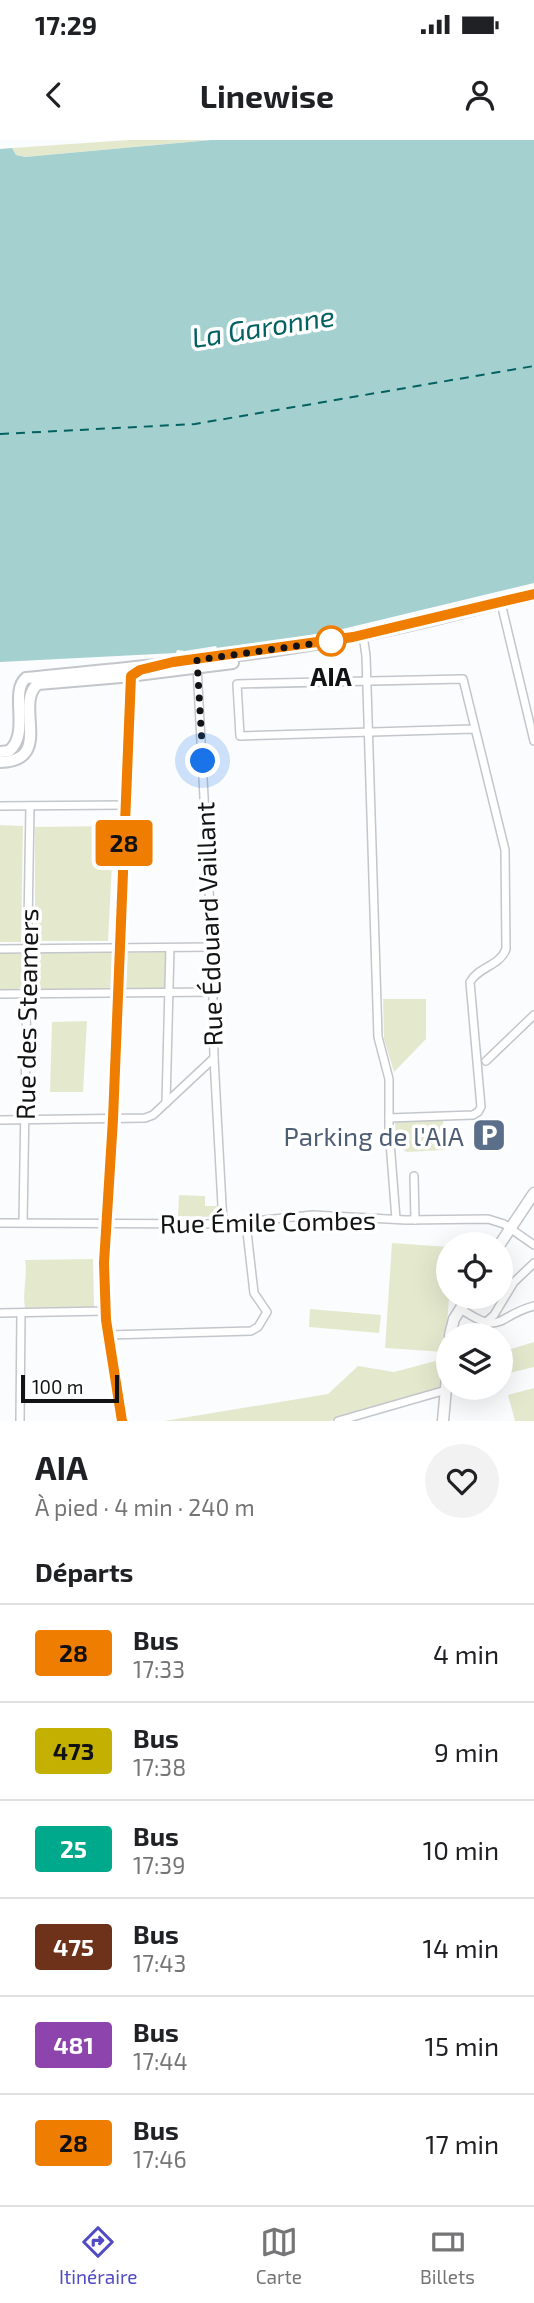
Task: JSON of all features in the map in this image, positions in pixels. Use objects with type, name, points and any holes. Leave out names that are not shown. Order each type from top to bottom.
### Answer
[{"type":"main road","points":[[502,606],[534,594]]},
{"type":"main road","points":[[0,762],[12,762],[26,751],[29,743],[31,693],[34,687],[43,683],[197,664],[363,638],[534,601]]},
{"type":"main road","points":[[0,752],[9,751],[16,744],[20,731],[20,687],[24,679],[126,672],[173,662],[197,664]]},
{"type":"street","points":[[502,606],[534,741]]},
{"type":"street","points":[[363,638],[369,733],[378,1037],[389,1079],[396,1219]]},
{"type":"street","name":"Rue Édouard Vaillant","points":[[0,1120],[145,1118],[153,1115],[214,1058],[214,992],[197,664]]},
{"type":"street","points":[[122,1421],[105,1311],[104,1263],[113,1119],[125,805],[126,672]]},
{"type":"street","points":[[389,1118],[473,1115],[481,1107],[470,982],[473,976],[504,956],[506,949],[505,850],[463,679],[237,684],[240,736],[474,729]]},
{"type":"street","points":[[0,806],[125,805]]},
{"type":"street","name":"Rue des Steamers","points":[[23,1222],[30,806]]},
{"type":"street","points":[[0,949],[212,947]]},
{"type":"street","points":[[166,1103],[170,948]]},
{"type":"street","points":[[0,994],[214,992]]},
{"type":"street","points":[[486,1060],[534,1015]]},
{"type":"street","points":[[214,1058],[223,1224]]},
{"type":"street","points":[[414,1176],[415,1220]]},
{"type":"street","points":[[508,1232],[534,1194]]},
{"type":"street","name":"Rue Émile Combes","points":[[0,1223],[223,1224],[313,1214],[415,1220],[488,1219],[510,1228]]},
{"type":"street","points":[[109,1335],[251,1331],[258,1327],[267,1312],[254,1293],[246,1223]]},
{"type":"street","points":[[510,1228],[534,1245]]},
{"type":"street","points":[[484,1323],[494,1315],[514,1282],[534,1264]]},
{"type":"street","points":[[453,1323],[461,1309],[484,1323],[504,1321],[518,1311],[534,1306]]},
{"type":"street","points":[[0,1313],[105,1311]]},
{"type":"street","points":[[20,1421],[21,1313]]},
{"type":"street","points":[[338,1421],[436,1393]]},
{"type":"street","points":[[443,1421],[445,1400]]},
{"type":"green space","points":[[129,140],[211,140],[25,157],[12,151],[12,148]]},
{"type":"green space","points":[[0,825],[23,826],[21,942],[0,942]]},
{"type":"green space","points":[[114,826],[108,941],[35,941],[35,827]]},
{"type":"green space","points":[[17,950],[16,954],[24,954],[24,989],[19,988],[19,992],[0,992],[0,951]]},
{"type":"green space","points":[[115,950],[113,990],[33,992],[29,988],[32,951]]},
{"type":"green space","points":[[168,952],[166,988],[125,988],[127,953]]},
{"type":"green space","points":[[383,999],[426,999],[426,1039],[394,1072],[384,1039]]},
{"type":"green space","points":[[87,1021],[83,1092],[50,1092],[52,1022]]},
{"type":"green space","points":[[395,1121],[443,1121],[445,1150],[407,1152],[396,1146]]},
{"type":"green space","points":[[179,1195],[205,1196],[205,1206],[217,1206],[218,1214],[215,1217],[178,1216]]},
{"type":"green space","points":[[392,1243],[436,1246],[436,1309],[448,1309],[447,1323],[436,1323],[436,1351],[385,1348]]},
{"type":"green space","points":[[93,1259],[94,1307],[25,1308],[25,1260]]},
{"type":"green space","points":[[310,1309],[381,1315],[379,1333],[309,1327]]},
{"type":"green space","points":[[534,1342],[534,1367],[513,1372],[513,1348]]},
{"type":"green space","points":[[436,1361],[436,1391],[330,1421],[164,1421],[328,1394],[358,1366],[394,1372]]},
{"type":"green space","points":[[534,1388],[534,1421],[515,1421],[509,1400],[513,1400],[513,1394]]},
{"type":"water","name":"La Garonne","points":[[211,140],[534,140],[534,583],[330,632],[218,650],[216,646],[177,650],[176,653],[0,662],[0,149],[12,148],[16,155],[25,157]]},
{"type":"ferry route","points":[[0,434],[195,424],[534,366]]},
{"type":"bus line","name":"28","points":[[122,1421],[106,1320],[104,1263],[113,1119],[131,676],[140,670],[173,662],[353,637],[534,594]]},
{"type":"place","name":"AIA","points":[[331,641]]},
{"type":"place","name":"Parking de l'AIA","points":[[489,1135]]},
{"type":"route","points":[[203,761],[197,660],[331,641]]}]
